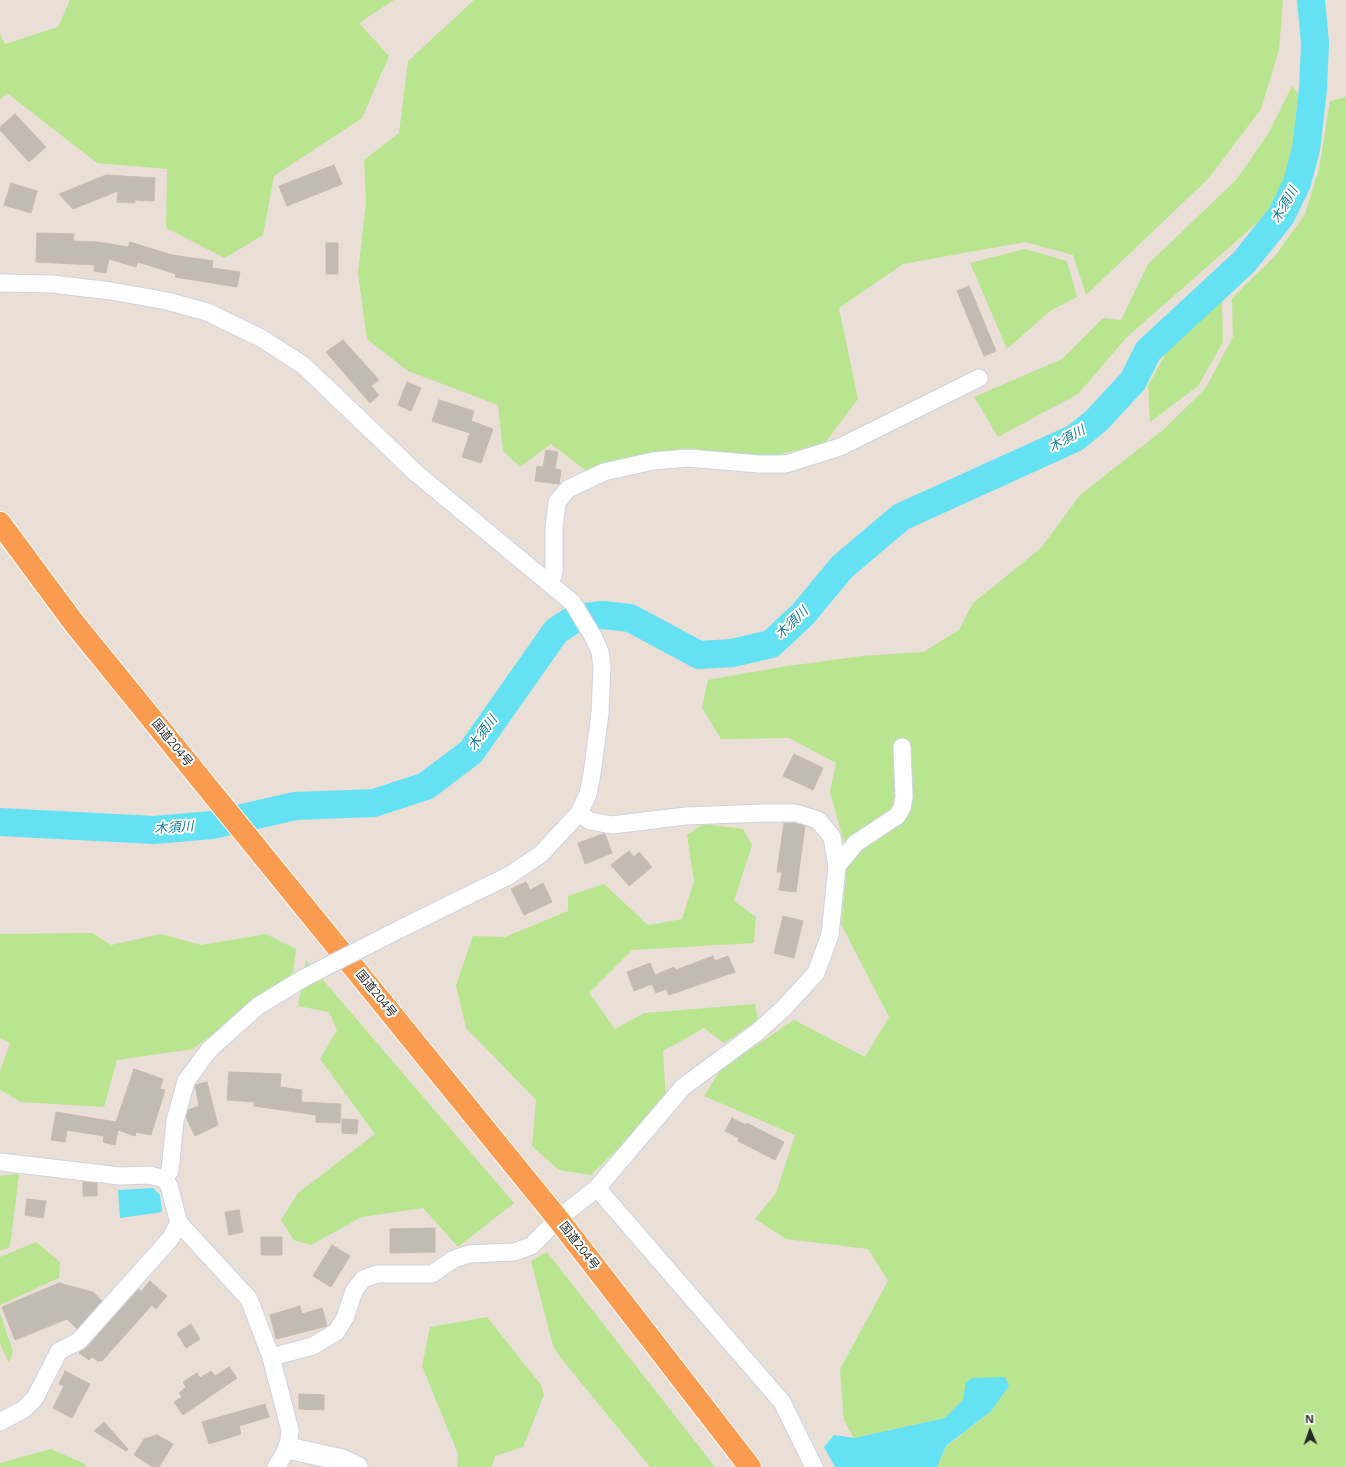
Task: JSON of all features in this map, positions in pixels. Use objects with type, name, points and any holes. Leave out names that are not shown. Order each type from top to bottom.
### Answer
[{"type":"highway","name":"国道204号","points":[[0,523],[74,623],[558,1219],[750,1467]]},
{"type":"street","points":[[0,283],[52,284],[110,291],[167,301],[207,312],[261,338],[303,365],[416,473],[573,603],[594,638],[600,652],[602,666],[600,713],[588,794],[579,813],[541,854],[510,875],[304,978],[258,1006],[209,1050],[186,1081],[175,1121],[170,1170],[165,1179]]},
{"type":"street","points":[[550,583],[554,572],[554,527],[557,502],[568,489],[604,472],[653,461],[688,458],[758,464],[786,464],[840,447],[979,378]]},
{"type":"street","points":[[838,866],[856,843],[897,816],[902,808],[904,797],[902,747]]},
{"type":"street","points":[[271,1358],[313,1346],[336,1332],[345,1318],[354,1291],[363,1279],[377,1274],[432,1274],[454,1259],[469,1254],[514,1252],[531,1246],[558,1219],[597,1188],[683,1088],[756,1033],[783,1009],[816,973],[830,935],[838,866],[832,837],[818,820],[796,814],[686,816],[612,825],[590,822],[579,813]]},
{"type":"street","points":[[0,1162],[120,1176],[149,1175],[165,1179],[169,1186],[179,1223],[249,1299],[271,1358],[290,1430],[288,1448],[276,1467]]},
{"type":"street","points":[[597,1188],[782,1402],[814,1467]]},
{"type":"street","points":[[0,1422],[24,1409],[35,1398],[59,1351],[79,1341],[170,1239],[179,1223]]},
{"type":"street","points":[[288,1448],[342,1460],[357,1467]]},
{"type":"green space","points":[[70,0],[394,0],[359,23],[389,56],[362,118],[274,176],[263,235],[225,258],[166,228],[167,169],[97,163],[7,93],[0,100],[0,34],[5,44],[58,27]]},
{"type":"green space","points":[[474,0],[1283,0],[1279,50],[1261,109],[1208,179],[1086,295],[1073,255],[1025,242],[903,264],[839,308],[858,399],[825,443],[769,457],[588,472],[551,444],[520,467],[503,451],[498,405],[408,371],[367,339],[358,273],[366,202],[364,160],[399,133],[408,61]]},
{"type":"green space","points":[[1292,86],[1298,94],[1290,172],[1266,215],[1126,338],[1078,394],[998,437],[974,397],[1062,359],[1103,318],[1121,320],[1148,264],[1236,180],[1268,134]]},
{"type":"green space","points":[[1346,97],[1346,1467],[937,1467],[946,1447],[991,1411],[1009,1386],[963,1400],[945,1418],[854,1438],[844,1420],[840,1369],[888,1281],[868,1249],[786,1239],[755,1219],[776,1193],[795,1135],[704,1096],[721,1069],[794,1020],[865,1057],[889,1017],[841,924],[848,857],[830,792],[836,763],[789,738],[721,739],[702,708],[708,680],[781,667],[862,656],[923,652],[959,630],[973,603],[1041,548],[1080,495],[1163,430],[1205,389],[1233,337],[1232,298],[1275,256],[1305,214],[1319,169],[1330,101]]},
{"type":"green space","points":[[1025,249],[1067,261],[1077,297],[1050,311],[1007,349],[970,263]]},
{"type":"green space","points":[[1222,299],[1223,342],[1198,386],[1150,422],[1148,386],[1172,342]]},
{"type":"green space","points":[[703,824],[743,829],[752,845],[734,901],[756,917],[754,943],[632,950],[589,993],[615,1029],[644,1013],[755,1004],[758,1020],[724,1043],[704,1028],[663,1051],[666,1101],[591,1175],[559,1170],[532,1146],[536,1100],[466,1028],[456,985],[473,936],[505,937],[568,911],[568,896],[604,884],[648,925],[682,919],[694,881],[687,835]]},
{"type":"green space","points":[[92,933],[111,945],[161,934],[201,945],[266,934],[296,949],[293,973],[193,1049],[117,1060],[104,1107],[21,1102],[0,1090],[0,1071],[10,1043],[0,1038],[0,934]]},
{"type":"green space","points":[[306,960],[514,1203],[458,1247],[423,1208],[362,1217],[311,1245],[294,1240],[281,1220],[298,1193],[375,1134],[320,1059],[337,1030],[329,1012],[298,1006]]},
{"type":"green space","points":[[19,1174],[10,1247],[0,1251],[0,1176]]},
{"type":"green space","points":[[36,1242],[60,1262],[59,1278],[0,1305],[0,1257]]},
{"type":"green space","points":[[547,1252],[715,1467],[650,1467],[560,1357],[553,1346],[531,1261]]},
{"type":"green space","points":[[0,1313],[13,1352],[9,1363],[0,1344]]},
{"type":"green space","points":[[487,1317],[541,1385],[544,1395],[523,1447],[495,1456],[492,1467],[457,1467],[458,1454],[422,1366],[430,1327]]},
{"type":"green space","points":[[51,1449],[85,1464],[86,1467],[0,1467],[0,1463]]},
{"type":"water","points":[[153,1188],[160,1195],[162,1212],[120,1218],[118,1190]]},
{"type":"water","points":[[1005,1377],[1009,1386],[991,1411],[946,1446],[937,1467],[835,1467],[824,1447],[834,1435],[854,1438],[945,1418],[963,1400],[966,1382],[973,1378]]},
{"type":"building","points":[[15,114],[46,147],[29,162],[0,130],[0,127]]},
{"type":"building","points":[[334,165],[342,184],[287,206],[279,186]]},
{"type":"building","points":[[106,175],[155,178],[154,201],[135,200],[135,203],[117,202],[118,191],[73,209],[59,194]]},
{"type":"building","points":[[11,183],[37,191],[31,213],[4,205]]},
{"type":"building","points":[[37,233],[74,234],[73,241],[98,242],[128,247],[130,242],[172,255],[213,261],[212,268],[240,272],[237,287],[175,277],[176,274],[138,262],[136,267],[109,259],[106,273],[94,271],[95,265],[36,262]]},
{"type":"building","points":[[326,243],[338,243],[338,274],[326,274]]},
{"type":"building","points":[[969,286],[996,351],[984,356],[957,291]]},
{"type":"building","points":[[343,340],[379,380],[371,386],[379,395],[370,403],[326,352]]},
{"type":"building","points":[[407,382],[421,388],[411,411],[398,405]]},
{"type":"building","points":[[439,400],[474,411],[471,421],[493,429],[481,463],[462,457],[470,433],[432,421]]},
{"type":"building","points":[[546,450],[558,452],[555,469],[561,470],[559,484],[535,481],[537,466],[543,467]]},
{"type":"building","points":[[794,754],[823,768],[813,790],[783,776]]},
{"type":"building","points":[[784,823],[794,823],[805,826],[796,892],[779,890],[782,872],[777,872]]},
{"type":"building","points":[[605,834],[612,853],[585,864],[578,843]]},
{"type":"building","points":[[629,851],[634,857],[639,852],[652,867],[629,886],[611,865]]},
{"type":"building","points":[[526,882],[530,890],[543,883],[552,902],[524,915],[511,889]]},
{"type":"building","points":[[783,916],[803,921],[794,958],[774,953]]},
{"type":"building","points":[[713,956],[715,961],[728,956],[735,972],[669,995],[666,989],[656,993],[652,984],[634,991],[627,972],[650,963],[655,975],[674,967],[676,970]]},
{"type":"building","points":[[134,1069],[163,1079],[160,1089],[165,1090],[151,1135],[136,1132],[135,1136],[118,1130],[115,1145],[103,1142],[104,1136],[67,1130],[65,1142],[51,1140],[56,1112],[116,1122]]},
{"type":"building","points":[[229,1072],[281,1074],[280,1087],[302,1090],[301,1102],[341,1104],[340,1123],[316,1122],[316,1115],[254,1106],[254,1102],[227,1100]]},
{"type":"building","points":[[207,1082],[218,1125],[195,1136],[186,1117],[188,1110],[199,1106],[195,1085]]},
{"type":"building","points":[[732,1118],[746,1125],[747,1123],[784,1142],[775,1160],[738,1141],[739,1138],[725,1131]]},
{"type":"building","points":[[342,1119],[358,1120],[357,1134],[342,1133]]},
{"type":"building","points":[[83,1182],[97,1183],[97,1196],[83,1196]]},
{"type":"building","points":[[27,1199],[46,1201],[43,1218],[25,1215]]},
{"type":"building","points":[[239,1210],[243,1232],[229,1235],[225,1212]]},
{"type":"building","points":[[435,1228],[435,1252],[390,1253],[390,1229]]},
{"type":"building","points":[[261,1237],[282,1237],[282,1255],[261,1255]]},
{"type":"building","points":[[332,1245],[350,1256],[331,1287],[313,1276]]},
{"type":"building","points":[[150,1281],[167,1296],[156,1309],[152,1305],[102,1361],[98,1361],[92,1357],[89,1360],[79,1353],[86,1348],[139,1289],[141,1292]]},
{"type":"building","points":[[59,1283],[93,1292],[102,1301],[77,1329],[67,1319],[15,1340],[2,1307]]},
{"type":"building","points":[[300,1306],[302,1314],[322,1308],[327,1326],[276,1339],[270,1315]]},
{"type":"building","points":[[191,1324],[200,1339],[186,1348],[177,1333]]},
{"type":"building","points":[[229,1367],[237,1378],[183,1415],[174,1402],[182,1397],[179,1393],[186,1387],[183,1382],[197,1373],[200,1378],[211,1371],[215,1376]]},
{"type":"building","points":[[65,1371],[90,1384],[72,1418],[53,1408],[64,1386],[59,1384]]},
{"type":"building","points":[[299,1394],[324,1395],[324,1410],[299,1409]]},
{"type":"building","points":[[265,1404],[269,1417],[239,1426],[241,1434],[209,1444],[202,1422]]},
{"type":"building","points":[[104,1422],[128,1449],[126,1451],[94,1431]]},
{"type":"building","points":[[157,1435],[173,1444],[159,1467],[153,1467],[134,1455],[144,1439]]},
{"type":"waterway","name":"木須川","points":[[0,822],[154,830],[212,825],[295,806],[374,803],[426,786],[471,752],[556,631],[576,618],[603,615],[630,618],[699,655],[732,653],[771,644],[803,614],[842,567],[901,517],[1075,438],[1097,420],[1133,381],[1148,351],[1244,262],[1281,216],[1297,183],[1306,149],[1313,89],[1315,43],[1311,0]]}]
